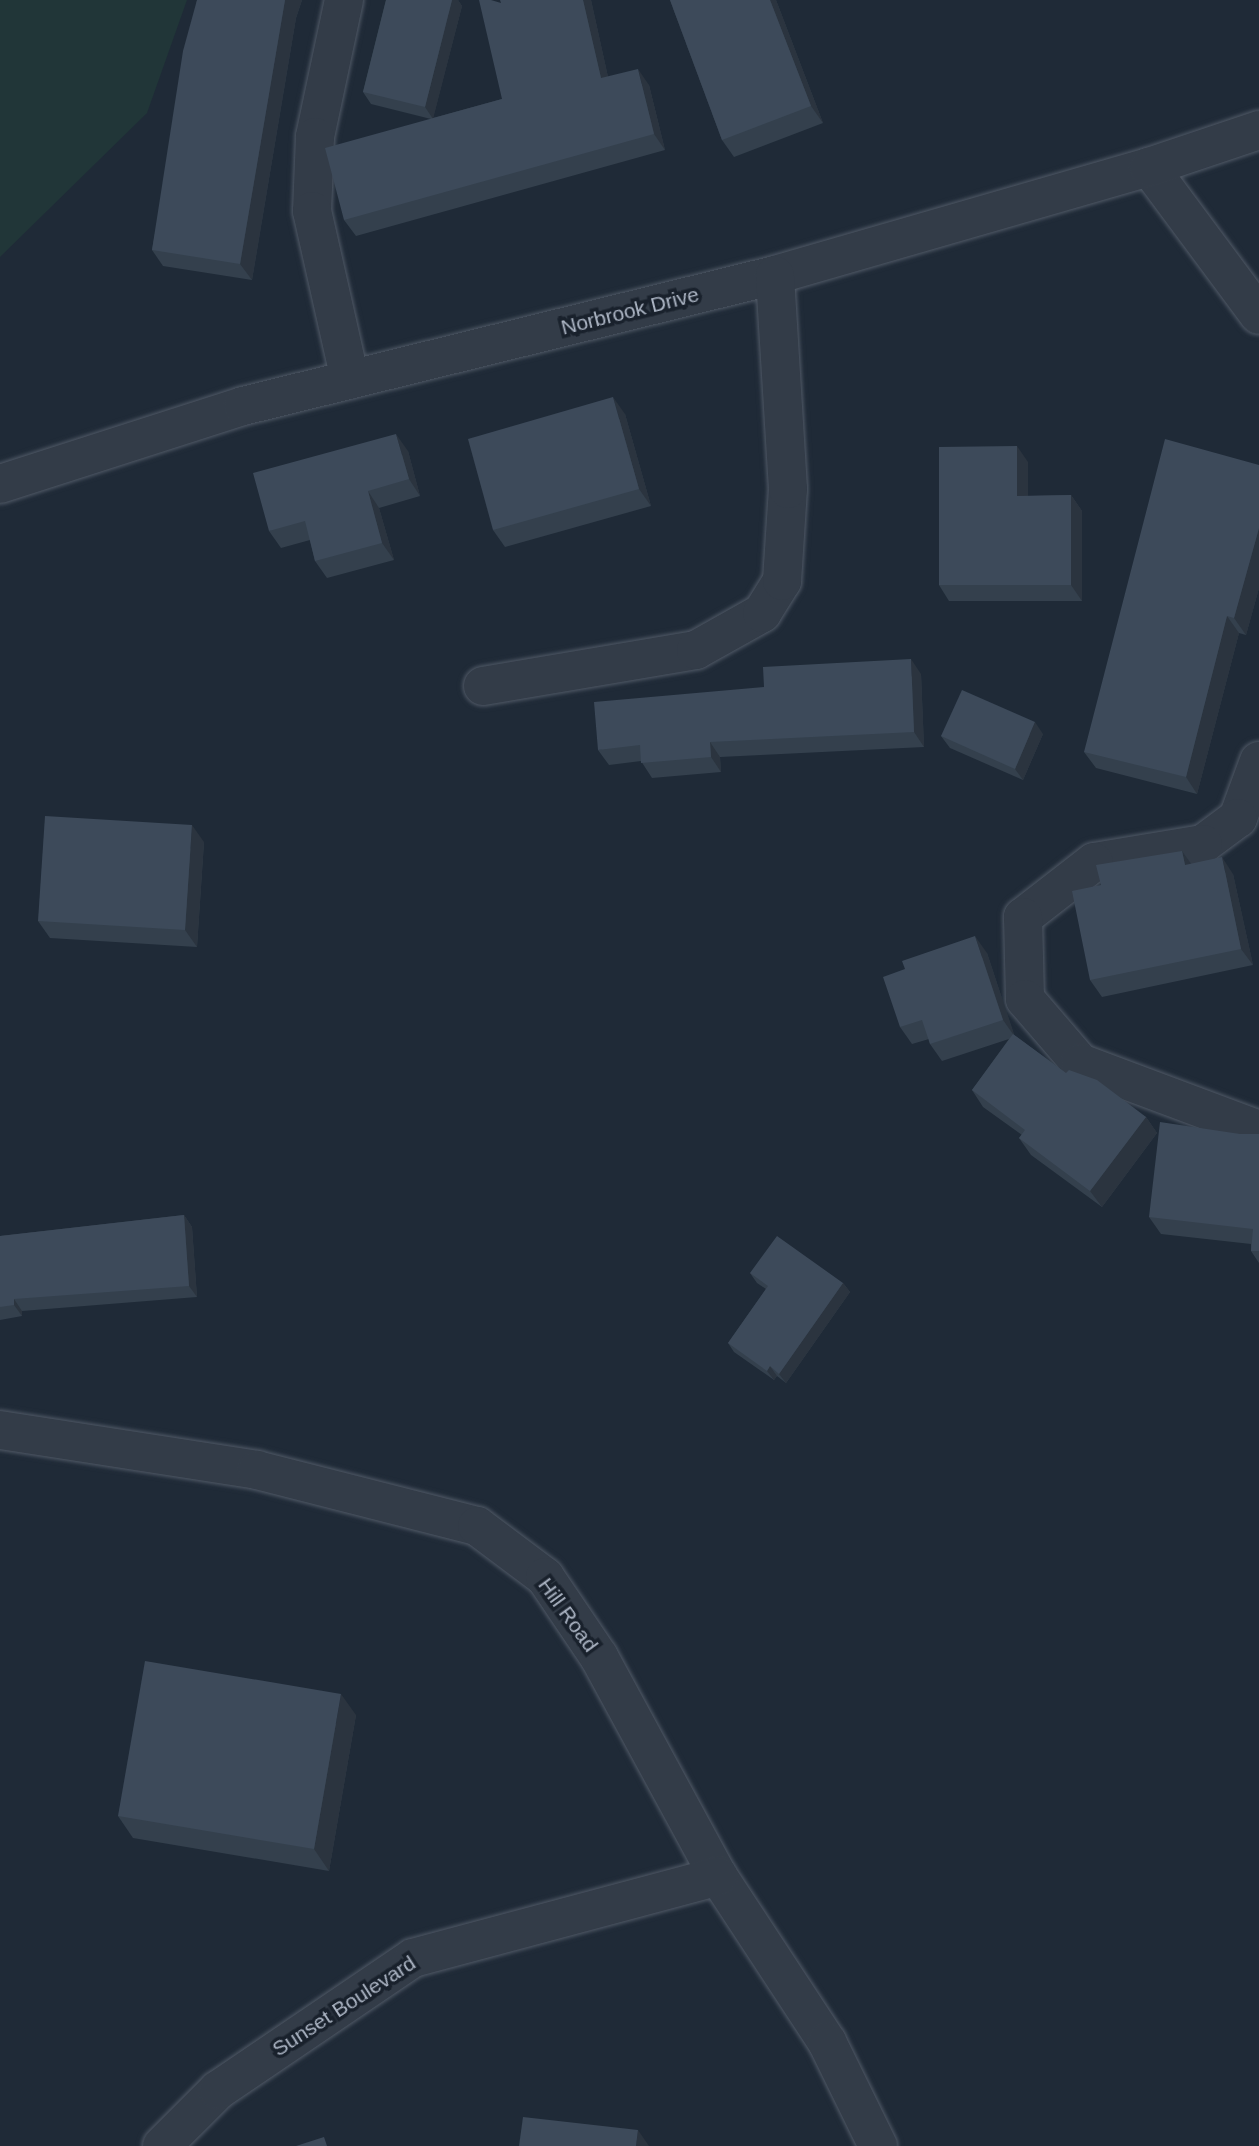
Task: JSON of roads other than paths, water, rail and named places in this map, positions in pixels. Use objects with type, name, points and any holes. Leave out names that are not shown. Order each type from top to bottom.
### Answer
[{"type":"street","points":[[344,0],[315,137],[312,211],[350,380]]},
{"type":"street","name":"Norbrook Drive","points":[[0,485],[243,406],[775,275],[1149,167],[1259,130]]},
{"type":"street","points":[[1149,167],[1259,315]]},
{"type":"street","points":[[483,686],[696,650],[762,613],[782,581],[788,489],[775,275]]},
{"type":"street","points":[[1259,761],[1238,818],[1203,844],[1094,862],[1023,917],[1025,999],[1080,1062],[1259,1130]]},
{"type":"street","name":"Hill Road","points":[[0,1430],[257,1470],[477,1526],[545,1577],[599,1657],[718,1876],[827,2042],[878,2146]]},
{"type":"street","name":"Sunset Boulevard","points":[[162,2146],[218,2090],[413,1958],[718,1876]]}]
